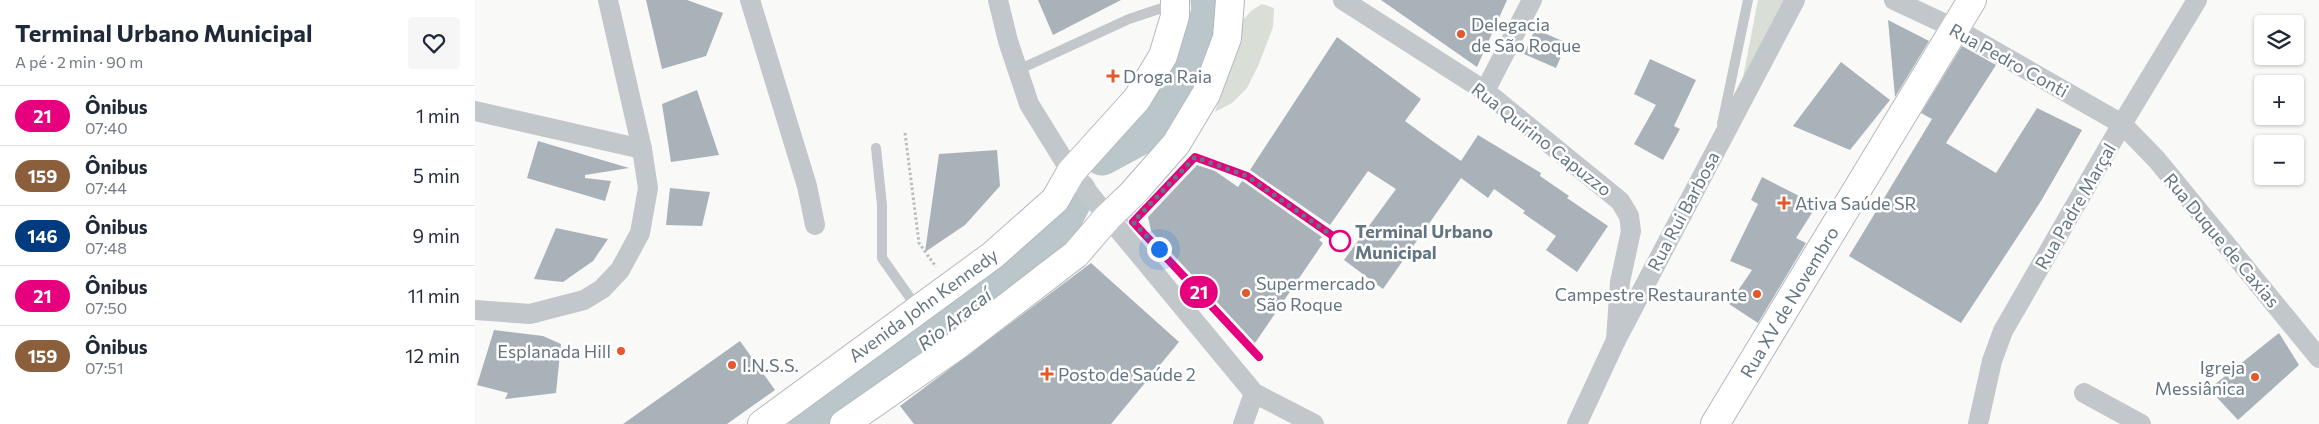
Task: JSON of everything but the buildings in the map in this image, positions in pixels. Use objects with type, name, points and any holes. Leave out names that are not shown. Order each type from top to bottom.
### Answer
[{"type":"main road","points":[[844,424],[959,344],[1076,254],[1115,214],[1176,144],[1206,94],[1227,38],[1230,0]]},
{"type":"main road","name":"Rua XV de Novembro","points":[[1715,424],[1972,0]]},
{"type":"main road","name":"Avenida John Kennedy","points":[[761,424],[949,286],[1031,223],[1055,200],[1141,92],[1163,56],[1175,16],[1175,2]]},
{"type":"street","points":[[475,310],[530,314],[584,300],[602,289],[620,270],[640,233],[648,188],[642,149],[608,0]]},
{"type":"street","points":[[750,0],[807,186],[815,225]]},
{"type":"street","points":[[998,0],[1029,104],[1073,175],[1115,214],[1255,393],[1314,424]]},
{"type":"street","name":"Rua Quirino Capuzzo","points":[[1343,0],[1485,91],[1609,190],[1620,201],[1629,216],[1631,231],[1620,282],[1616,340]]},
{"type":"street","points":[[1485,91],[1532,0]]},
{"type":"street","name":"Rua Rui Barbosa","points":[[1577,424],[1616,340],[1795,0]]},
{"type":"street","name":"Rua Pedro Conti","points":[[1894,0],[1956,29],[2122,124]]},
{"type":"street","name":"Rua Padre Marçal","points":[[1978,424],[1992,361],[2003,331],[2122,124],[2197,0]]},
{"type":"street","points":[[475,111],[642,149]]},
{"type":"street","name":"Rua Duque de Caxias","points":[[2122,124],[2157,160],[2319,358]]},
{"type":"street","points":[[2084,392],[2141,424]]},
{"type":"street","points":[[1243,424],[1255,393]]},
{"type":"lane","points":[[1715,151],[1729,94],[1748,0]]},
{"type":"lane","points":[[1018,70],[1129,20],[1175,2]]},
{"type":"lane","points":[[876,148],[882,205],[882,258],[918,309]]},
{"type":"lane","points":[[1259,357],[1115,214],[1195,157],[1247,176],[1340,241]]},
{"type":"path","points":[[905,133],[919,242],[949,286]]},
{"type":"shaded area","points":[[1758,0],[1785,0],[1740,93]]},
{"type":"shaded area","points":[[1262,4],[1274,8],[1273,27],[1259,64],[1247,88],[1232,103],[1215,112],[1234,54],[1240,23],[1251,11]]},
{"type":"waterway","name":"Rio Aracaí","points":[[1102,156],[1154,128],[1191,72],[1211,12],[1210,0]]},
{"type":"waterway","name":"Rio Aracaí","points":[[808,424],[937,334],[1051,241],[1077,192]]},
{"type":"bus line","name":"21","points":[[1259,357],[1133,222],[1195,157],[1247,176],[1340,241]]},
{"type":"place","name":"Delegacia de São Roque","points":[[1461,34]]},
{"type":"place","name":"Droga Raia","points":[[1113,76]]},
{"type":"place","name":"Ativa Saúde SR","points":[[1784,203]]},
{"type":"place","name":"Terminal Urbano Municipal","points":[[1340,241]]},
{"type":"place","name":"Supermercado São Roque","points":[[1246,293]]},
{"type":"place","name":"Campestre Restaurante","points":[[1757,294]]},
{"type":"place","name":"Esplanada Hill","points":[[621,351]]},
{"type":"place","name":"I.N.S.S.","points":[[732,365]]},
{"type":"place","name":"Posto de Saúde 2","points":[[1047,374]]},
{"type":"place","name":"Igreja Messiânica","points":[[2255,377]]},
{"type":"route","points":[[1159,249],[1133,222],[1195,157],[1247,176],[1340,241]]}]
